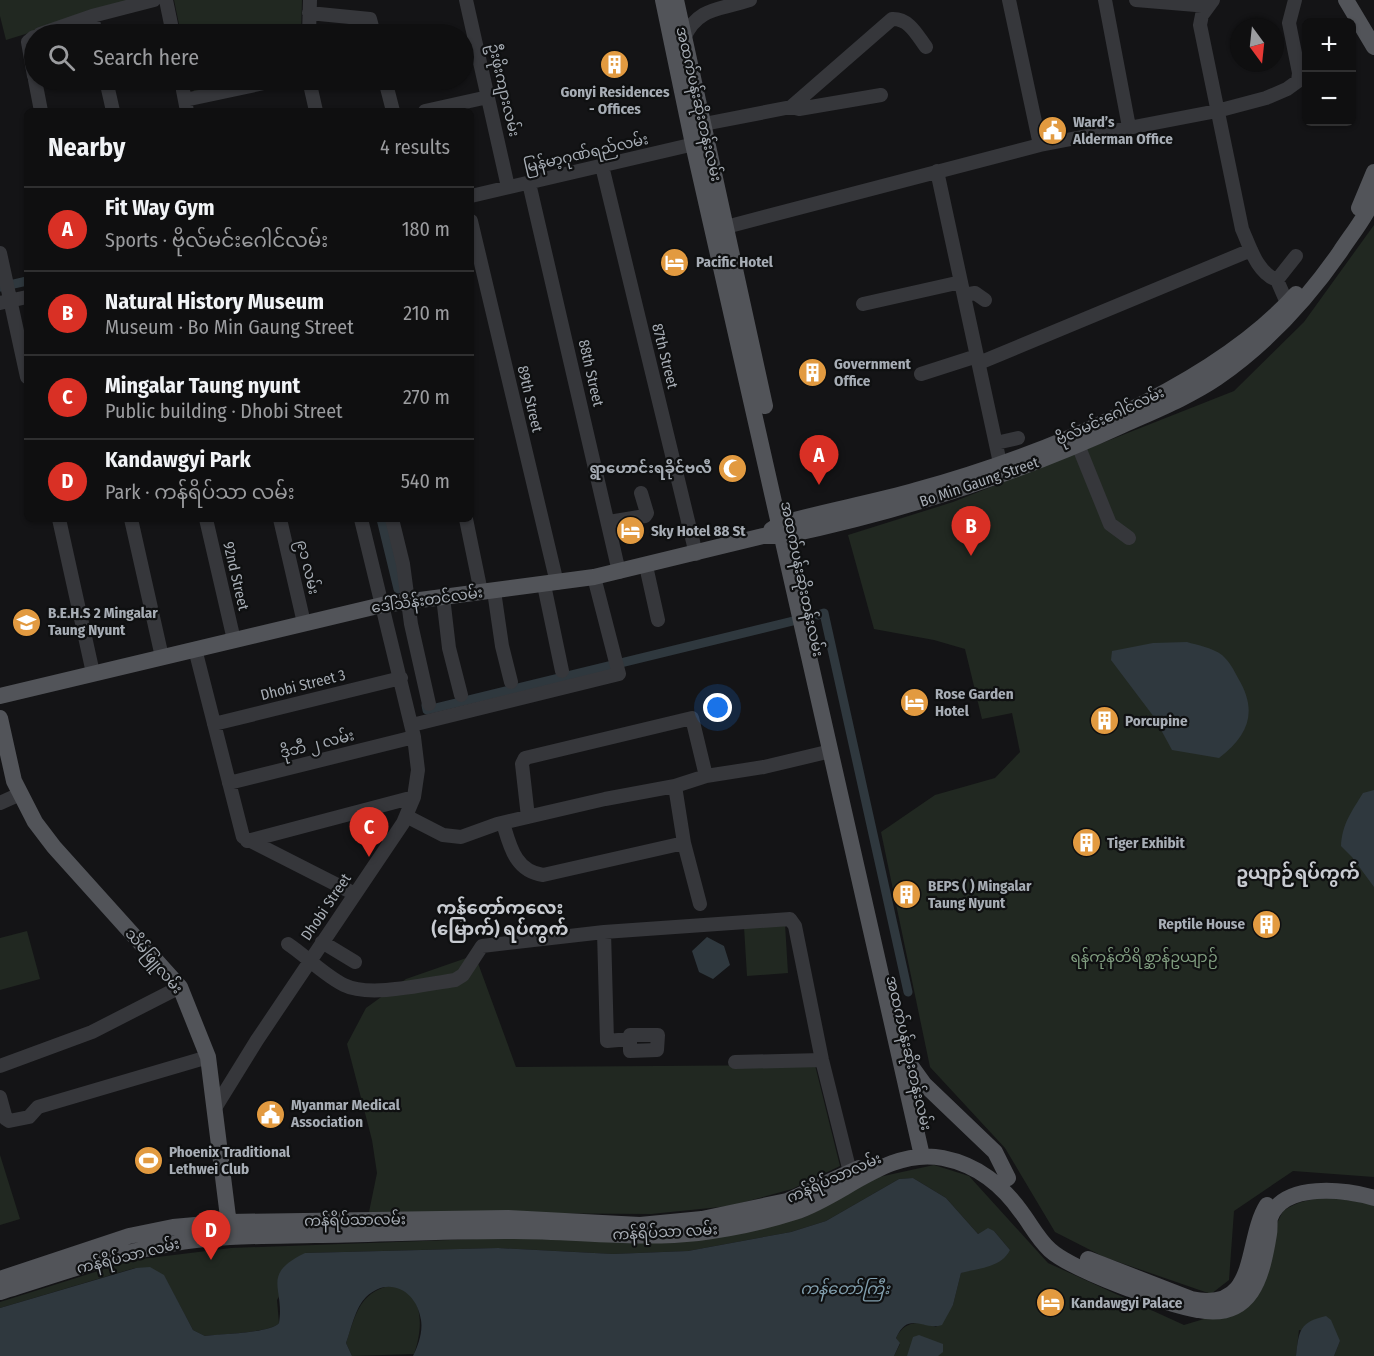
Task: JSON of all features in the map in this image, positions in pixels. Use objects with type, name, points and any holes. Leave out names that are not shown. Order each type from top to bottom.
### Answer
[{"type":"main road","name":"အထက်ပန်းဆိုးတန်းလမ်း","points":[[663,0],[726,227],[735,298]]},
{"type":"main road","name":"အထက်ပန်းဆိုးတန်းလမ်း","points":[[676,0],[735,298],[926,1152]]},
{"type":"main road","points":[[1346,0],[1374,46]]},
{"type":"main road","name":"ဗိုလ်မင်းဂေါင်လမ်း","points":[[786,529],[1007,465],[1148,402],[1237,346],[1294,304],[1361,204],[1374,172]]},
{"type":"main road","name":"Bo Min Gaung Street","points":[[786,529],[845,522],[920,504],[1007,465],[1078,445],[1145,415],[1216,379],[1281,326],[1294,304],[1320,281],[1374,200]]},
{"type":"main road","name":"ဒေါ်သိန်းတင်လမ်း","points":[[0,696],[382,605],[594,577],[696,554],[786,529]]},
{"type":"main road","name":"သိမ်ဖြူလမ်း","points":[[0,718],[14,781],[20,795],[54,847],[180,987],[208,1057],[229,1229]]},
{"type":"main road","name":"အထက်ပန်းဆိုးတန်းလမ်း","points":[[897,1026],[911,1066],[926,1152]]},
{"type":"main road","points":[[911,1066],[924,1084],[995,1152],[1008,1178]]},
{"type":"main road","name":"ကန်ရိပ်သာလမ်း","points":[[0,1279],[129,1236],[173,1227],[229,1229],[508,1218],[640,1225],[680,1222],[787,1201],[890,1153],[926,1152],[970,1156],[1008,1178],[1023,1205]]},
{"type":"main road","name":"ကန်ရိပ်သာ လမ်း","points":[[0,1292],[135,1251],[229,1229],[510,1230],[600,1235],[697,1233],[796,1212],[822,1201],[891,1163],[926,1152],[979,1171],[998,1183],[1023,1205],[1052,1252],[1091,1272],[1167,1302],[1201,1311],[1215,1313],[1229,1310],[1240,1295]]},
{"type":"main road","points":[[1374,1190],[1320,1182],[1284,1190],[1271,1198],[1262,1211],[1249,1268],[1240,1295],[1251,1294],[1261,1274],[1270,1218],[1280,1204],[1299,1194],[1329,1190],[1374,1198]]},
{"type":"street","name":"ဦးဖိုးကျားလမ်း","points":[[466,0],[471,24]]},
{"type":"street","points":[[684,38],[690,25],[703,13],[750,0]]},
{"type":"street","points":[[1009,0],[1040,145]]},
{"type":"street","points":[[1105,0],[1129,127]]},
{"type":"street","points":[[1136,0],[1210,3]]},
{"type":"street","points":[[726,227],[1040,145],[1217,111],[1266,98],[1287,89],[1298,81],[1289,23],[1295,0]]},
{"type":"street","points":[[71,24],[92,16],[162,1],[170,24]]},
{"type":"street","points":[[1210,3],[1202,15],[1200,25],[1242,229],[1251,250],[1268,277],[1277,280],[1294,304]]},
{"type":"street","points":[[309,24],[310,6],[370,19],[371,24]]},
{"type":"street","points":[[92,16],[94,24]]},
{"type":"street","points":[[791,107],[892,19],[899,18],[910,25],[926,47]]},
{"type":"street","name":"ဦးဖိုးကျားလမ်း","points":[[474,35],[508,188]]},
{"type":"street","points":[[37,90],[40,108]]},
{"type":"street","points":[[108,90],[112,108]]},
{"type":"street","points":[[183,90],[186,106],[243,90]]},
{"type":"street","points":[[311,90],[315,108]]},
{"type":"street","points":[[388,90],[392,108]]},
{"type":"street","name":"မြန်မာ့ဂုဏ်ရည်လမ်း","points":[[474,195],[602,166],[791,107],[799,109],[881,95]]},
{"type":"street","points":[[438,108],[488,97]]},
{"type":"street","name":"87th Street","points":[[602,166],[696,554]]},
{"type":"street","points":[[937,171],[996,443],[1007,465]]},
{"type":"street","name":"88th Street","points":[[529,183],[620,572]]},
{"type":"street","name":"89th Street","points":[[474,235],[550,584],[562,671]]},
{"type":"street","points":[[921,374],[978,360],[1251,250]]},
{"type":"street","points":[[1277,280],[1296,256]]},
{"type":"street","points":[[1,259],[5,302],[24,367]]},
{"type":"street","points":[[863,304],[963,289],[985,300]]},
{"type":"street","points":[[5,302],[24,298]]},
{"type":"street","points":[[996,443],[1018,438]]},
{"type":"street","points":[[1078,445],[1110,524],[1129,538]]},
{"type":"street","points":[[609,522],[645,516],[647,513],[641,494]]},
{"type":"street","points":[[59,522],[93,673]]},
{"type":"street","points":[[131,522],[162,657]]},
{"type":"street","name":"92nd Street","points":[[207,522],[234,640]]},
{"type":"street","name":"၉၁ လမ်း","points":[[281,522],[304,623]]},
{"type":"street","name":"Dhobi Street","points":[[215,1108],[406,816],[414,797],[418,770],[413,731],[362,522]]},
{"type":"street","points":[[393,522],[403,564],[407,601],[429,704]]},
{"type":"street","points":[[467,522],[512,682]]},
{"type":"street","points":[[646,566],[658,620]]},
{"type":"street","name":"ဒိုဘီ ၂ လမ်း","points":[[229,783],[619,674],[594,577]]},
{"type":"street","points":[[443,597],[449,648],[460,695]]},
{"type":"street","points":[[195,649],[245,839],[355,894]]},
{"type":"street","name":"Dhobi Street 3","points":[[214,724],[401,678]]},
{"type":"street","points":[[528,817],[522,764],[525,758],[683,720],[692,718],[706,776]]},
{"type":"street","points":[[406,816],[443,835],[461,837],[528,817],[675,786],[706,776],[764,767],[836,750]]},
{"type":"street","points":[[675,786],[684,843],[700,904]]},
{"type":"street","points":[[0,803],[20,795]]},
{"type":"street","points":[[245,839],[414,797]]},
{"type":"street","points":[[503,823],[518,862],[526,870],[543,874],[684,843]]},
{"type":"street","points":[[288,944],[338,981],[355,990],[405,987],[455,980],[463,975],[482,946],[604,932],[790,919],[795,926],[822,1060],[850,1173]]},
{"type":"street","points":[[604,932],[607,1041],[630,1040]]},
{"type":"street","points":[[322,942],[355,962]]},
{"type":"street","points":[[0,1066],[92,1032],[180,987]]},
{"type":"street","points":[[0,1097],[6,1119],[9,1121],[28,1117],[38,1107],[208,1057]]},
{"type":"street","points":[[735,1062],[822,1060]]},
{"type":"green space","points":[[0,0],[136,0],[58,24],[24,24],[24,34],[6,40],[0,16]]},
{"type":"green space","points":[[174,0],[302,0],[301,24],[179,24]]},
{"type":"green space","name":"ရန်ကုန်တိရိစ္ဆာန်ဥယျာဉ်","points":[[1374,225],[1374,1177],[1293,1171],[1234,1211],[1229,1280],[1211,1294],[1104,1257],[1055,1232],[1005,1148],[930,1067],[881,832],[935,795],[995,778],[1020,752],[1012,713],[982,719],[965,649],[934,640],[874,629],[848,535],[953,502],[1234,391],[1304,322]]},
{"type":"green space","points":[[785,924],[788,973],[747,976],[744,927]]},
{"type":"green space","points":[[27,931],[40,979],[0,990],[0,938]]},
{"type":"green space","points":[[475,955],[516,1067],[815,1065],[840,1166],[792,1189],[730,1206],[651,1214],[369,1212],[377,1173],[372,1140],[347,1044],[366,1008],[406,979]]},
{"type":"green space","points":[[0,1155],[20,1219],[0,1225]]},
{"type":"green space","points":[[934,1165],[969,1176],[1048,1263],[1184,1325],[1234,1310],[1283,1211],[1305,1201],[1316,1199],[1339,1199],[1374,1205],[1374,1356],[1334,1356],[1340,1341],[1299,1330],[1296,1356],[894,1356],[900,1344],[896,1338],[903,1328],[918,1323],[936,1327],[953,1305],[961,1273],[1010,1250],[994,1231],[985,1230],[978,1234],[946,1198],[913,1178],[899,1179],[826,1221],[791,1232],[688,1251],[613,1254],[498,1248],[305,1253],[277,1300],[279,1323],[256,1331],[205,1336],[193,1330],[164,1276],[135,1268],[0,1308],[0,1302],[133,1260],[231,1248],[749,1229],[805,1217],[879,1177]]},
{"type":"green space","points":[[390,1286],[402,1289],[416,1303],[420,1323],[414,1354],[352,1356],[346,1343],[360,1307],[371,1294]]},
{"type":"water","points":[[1187,642],[1214,650],[1225,657],[1248,701],[1249,712],[1243,731],[1219,758],[1172,750],[1154,717],[1111,660],[1112,651],[1153,643]]},
{"type":"water","points":[[1374,790],[1374,887],[1341,846],[1343,831],[1351,812],[1363,793]]},
{"type":"water","points":[[707,937],[724,946],[730,965],[713,979],[699,972],[692,951]]},
{"type":"water","name":"ကန်တော်ကြီး","points":[[913,1178],[946,1198],[978,1234],[988,1228],[994,1231],[1010,1250],[995,1264],[961,1273],[953,1305],[942,1325],[929,1326],[911,1323],[906,1325],[896,1338],[900,1343],[894,1356],[413,1356],[421,1329],[418,1310],[414,1301],[401,1289],[384,1287],[366,1297],[359,1307],[346,1343],[352,1356],[0,1356],[0,1308],[136,1268],[150,1267],[164,1275],[193,1330],[205,1336],[245,1332],[266,1329],[279,1323],[277,1283],[279,1275],[291,1261],[305,1253],[498,1248],[613,1254],[688,1251],[791,1232],[826,1221],[899,1179]]},
{"type":"water","points":[[1326,1316],[1331,1320],[1340,1341],[1334,1356],[1296,1356],[1298,1340],[1305,1325]]},
{"type":"water","points":[[919,1335],[943,1344],[943,1352],[938,1356],[907,1356],[913,1337]]},
{"type":"waterway","points":[[0,287],[24,282]]},
{"type":"waterway","points":[[382,522],[398,589]]},
{"type":"waterway","points":[[818,615],[824,613],[908,992]]},
{"type":"waterway","points":[[426,705],[427,710],[793,621]]},
{"type":"place","name":"Gonyi Residences - Offices","points":[[615,65]]},
{"type":"place","name":"Ward’s Alderman Office","points":[[1052,131]]},
{"type":"place","name":"Pacific Hotel","points":[[675,262]]},
{"type":"place","name":"Government Office","points":[[813,373]]},
{"type":"place","name":"ရွာဟောင်းရခိုင်ဗလီ","points":[[733,468]]},
{"type":"place","name":"Fit Way Gym","points":[[819,485]]},
{"type":"place","name":"Sky Hotel 88 St","points":[[630,531]]},
{"type":"place","name":"Natural History Museum","points":[[971,556]]},
{"type":"place","name":"B.E.H.S 2 Mingalar Taung Nyunt","points":[[27,622]]},
{"type":"place","name":"Rose Garden Hotel","points":[[914,703]]},
{"type":"place","name":"Porcupine","points":[[1104,721]]},
{"type":"place","name":"Tiger Exhibit","points":[[1086,843]]},
{"type":"place","name":"Mingalar Taung nyunt","points":[[369,857]]},
{"type":"place","name":"BEPS ( ) Mingalar Taung Nyunt","points":[[907,895]]},
{"type":"place","name":"Reptile House","points":[[1266,924]]},
{"type":"place","name":"Myanmar Medical Association","points":[[270,1114]]},
{"type":"place","name":"Phoenix Traditional Lethwei Club","points":[[148,1161]]},
{"type":"place","name":"Kandawgyi Park","points":[[211,1260]]},
{"type":"place","name":"Kandawgyi Palace","points":[[1050,1303]]},
{"type":"district","name":"ဥယျာဉ်ရပ်ကွက်","points":[[1298,873]]},
{"type":"district","name":"ကန်တော်ကလေး (မြောက်) ရပ်ကွက်","points":[[500,918]]}]
